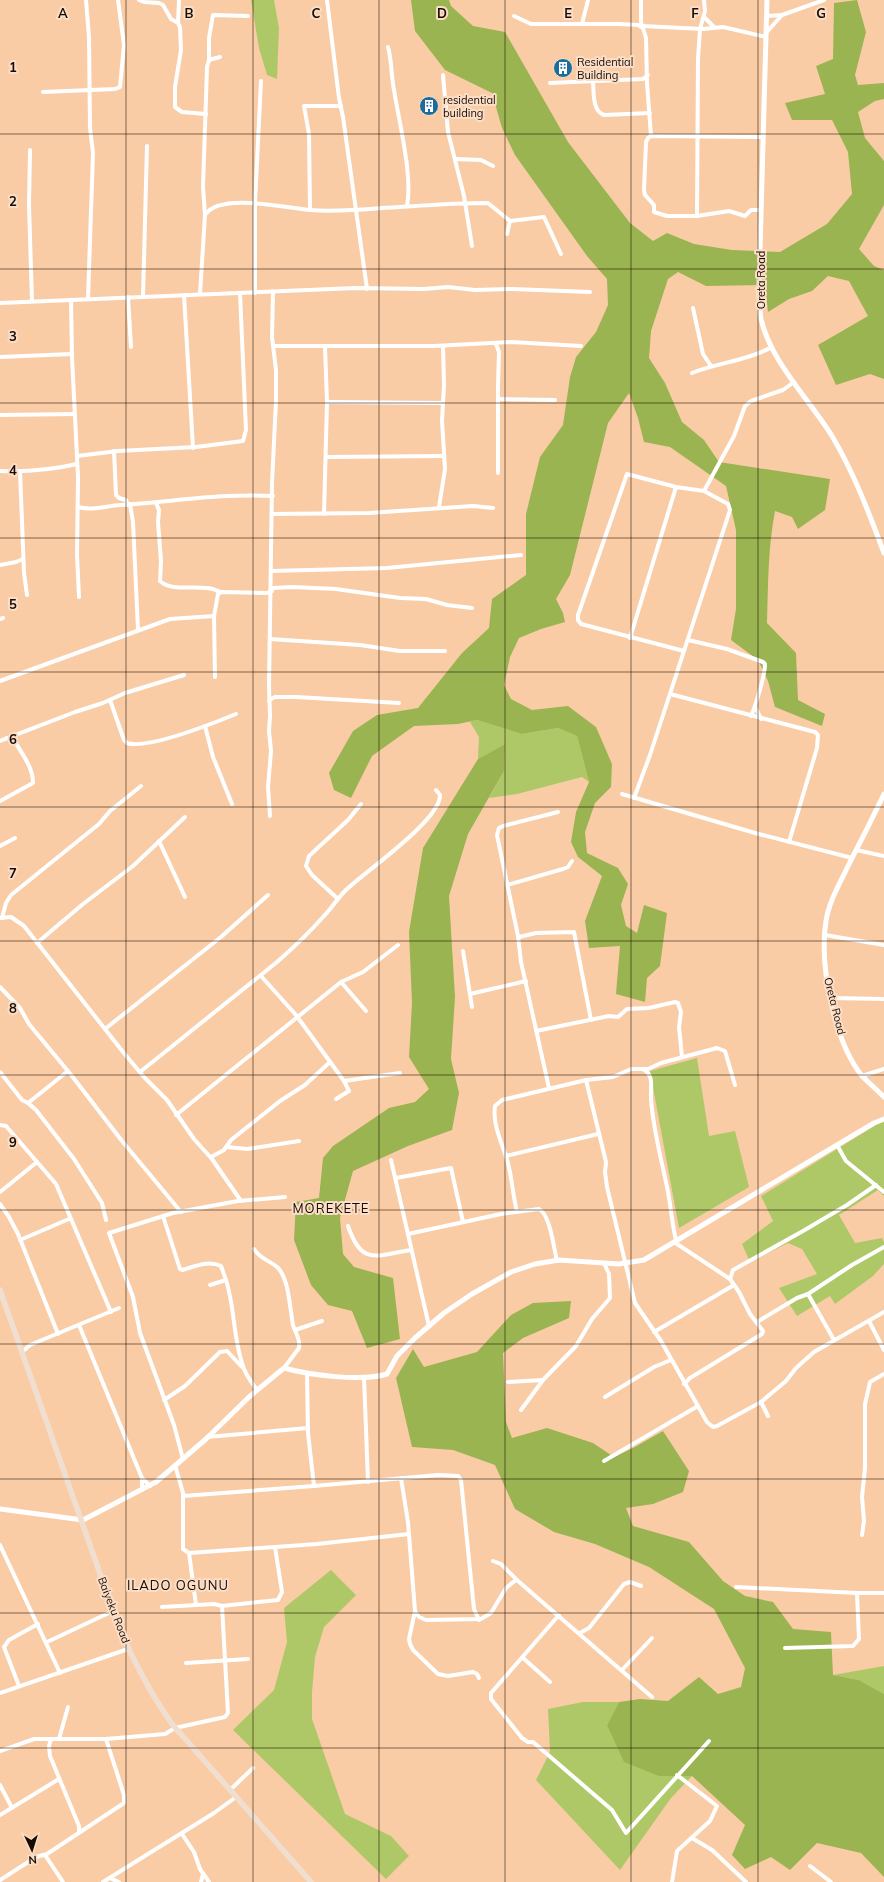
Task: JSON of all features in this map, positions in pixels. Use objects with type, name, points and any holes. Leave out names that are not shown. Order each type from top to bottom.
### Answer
[{"type":"main road","name":"Baiyeku Road","points":[[0,1290],[113,1611],[128,1649],[163,1711],[175,1728],[311,1882]]},
{"type":"street","points":[[86,0],[89,37],[90,128],[93,153],[88,299]]},
{"type":"street","points":[[43,92],[115,89],[120,87],[124,45],[118,0]]},
{"type":"street","points":[[139,0],[144,2],[159,3],[166,8],[172,19],[178,24]]},
{"type":"street","points":[[179,0],[178,24],[180,27],[181,50],[175,87],[175,107],[182,112],[206,114]]},
{"type":"street","points":[[328,0],[340,106],[346,133],[355,211],[364,259],[367,289]]},
{"type":"street","points":[[582,24],[588,0]]},
{"type":"street","points":[[641,0],[641,25],[646,38],[647,83],[651,136]]},
{"type":"street","points":[[697,216],[699,136],[697,101],[700,29],[704,17],[704,0]]},
{"type":"street","name":"Oreta Road","points":[[767,0],[759,306],[762,320],[772,347],[794,382],[832,436],[862,494],[884,553]]},
{"type":"street","points":[[767,16],[782,15],[824,0]]},
{"type":"street","points":[[200,294],[205,215],[203,187],[209,38],[213,15],[248,16]]},
{"type":"street","points":[[514,16],[531,24],[641,25],[700,29],[714,27],[731,28],[766,35],[782,15]]},
{"type":"street","points":[[704,17],[714,27]]},
{"type":"street","points":[[584,19],[588,24]]},
{"type":"street","points":[[388,47],[409,188],[407,206]]},
{"type":"street","points":[[209,60],[220,57]]},
{"type":"street","points":[[443,75],[448,132],[456,159],[472,246]]},
{"type":"street","points":[[550,83],[643,79],[648,75]]},
{"type":"street","points":[[643,79],[647,83]]},
{"type":"street","points":[[255,293],[255,203],[261,81]]},
{"type":"street","points":[[593,82],[595,107],[600,114],[650,113]]},
{"type":"street","points":[[310,210],[308,134],[304,106],[340,106]]},
{"type":"street","points":[[761,210],[752,210],[745,216],[729,212],[697,216],[667,216],[654,212],[654,205],[645,195],[644,190],[646,142],[651,136],[763,137]]},
{"type":"street","points":[[143,297],[147,146]]},
{"type":"street","points":[[30,150],[29,205],[32,301]]},
{"type":"street","points":[[456,159],[481,160],[493,166]]},
{"type":"street","points":[[205,215],[211,208],[218,205],[255,203],[310,210],[355,211],[407,206],[488,203],[510,221],[544,217],[561,254]]},
{"type":"street","points":[[507,234],[510,221]]},
{"type":"street","points":[[0,303],[200,294],[367,289],[424,289],[448,287],[475,290],[512,289],[590,292]]},
{"type":"street","points":[[270,816],[268,787],[271,751],[269,731],[269,693],[273,447],[276,401],[272,292]]},
{"type":"street","points":[[77,456],[114,451],[192,448],[243,441],[246,415],[240,293]]},
{"type":"street","points":[[184,295],[192,448]]},
{"type":"street","points":[[128,298],[131,347]]},
{"type":"street","points":[[71,300],[74,414],[77,456],[77,555],[79,597]]},
{"type":"street","points":[[693,308],[703,354],[711,366]]},
{"type":"street","points":[[274,346],[443,346],[512,342],[581,346]]},
{"type":"street","points":[[496,344],[500,352],[498,400],[498,473]]},
{"type":"street","points":[[439,507],[444,480],[443,346]]},
{"type":"street","points":[[324,514],[327,402],[325,347]]},
{"type":"street","points":[[692,373],[711,366],[759,354],[772,347]]},
{"type":"street","points":[[0,357],[72,354]]},
{"type":"street","points":[[704,491],[734,436],[745,406],[751,401],[783,390],[794,382]]},
{"type":"street","points":[[498,400],[555,400]]},
{"type":"street","points":[[327,402],[443,403]]},
{"type":"street","points":[[0,414],[74,414]]},
{"type":"street","points":[[114,451],[116,495],[119,498],[126,500],[129,504],[133,522],[138,630]]},
{"type":"street","points":[[326,457],[443,456]]},
{"type":"street","points":[[0,471],[56,469],[77,464]]},
{"type":"street","points":[[20,471],[23,567],[27,595]]},
{"type":"street","points":[[634,798],[650,755],[688,640],[730,510],[728,504],[724,501],[704,491],[676,487],[630,474],[625,476],[578,615],[578,620],[581,624],[684,651]]},
{"type":"street","points":[[630,638],[676,487]]},
{"type":"street","points":[[78,508],[95,510],[129,504],[156,503],[213,497],[272,496]]},
{"type":"street","points":[[156,503],[159,510],[158,522],[161,561],[160,581],[171,586],[214,588],[220,592],[271,592],[293,587],[336,589],[400,598],[426,599],[447,605],[472,608]]},
{"type":"street","points":[[273,514],[369,513],[439,507],[473,506],[493,508]]},
{"type":"street","points":[[271,571],[387,568],[521,555]]},
{"type":"street","points":[[0,565],[23,559]]},
{"type":"street","points":[[16,562],[23,567]]},
{"type":"street","points":[[215,677],[214,616],[216,597],[220,592]]},
{"type":"street","points":[[0,681],[175,617],[214,616]]},
{"type":"street","points":[[270,639],[346,644],[400,650],[445,651]]},
{"type":"street","points":[[688,640],[727,649],[763,662],[765,669],[751,716]]},
{"type":"street","points":[[0,741],[125,693],[184,676]]},
{"type":"street","points":[[269,693],[275,697],[399,703]]},
{"type":"street","points":[[670,694],[815,732],[819,738],[789,842]]},
{"type":"street","points":[[270,700],[275,697]]},
{"type":"street","points":[[110,700],[124,740],[130,744],[149,744],[205,726],[236,714]]},
{"type":"street","points":[[755,706],[761,718]]},
{"type":"street","points":[[205,726],[213,757],[232,804]]},
{"type":"street","points":[[14,740],[16,734]]},
{"type":"street","points":[[0,801],[33,783],[32,770],[14,740],[7,738]]},
{"type":"street","points":[[141,786],[110,811],[94,828],[11,895],[6,903],[1,918],[11,917],[19,921],[140,1072],[167,1100],[194,1139],[211,1157],[240,1201]]},
{"type":"street","points":[[140,1072],[299,943],[338,898],[372,867],[402,845],[420,826],[439,802],[440,795],[436,790]]},
{"type":"street","points":[[622,794],[789,842],[852,858]]},
{"type":"street","name":"Oreta Road","points":[[884,796],[836,890],[826,921],[824,952],[831,998],[838,1025],[849,1054],[862,1076],[884,1097]]},
{"type":"street","points":[[338,898],[312,875],[306,866],[309,856],[348,820],[361,804]]},
{"type":"street","points":[[549,1088],[521,962],[518,938],[497,835],[499,828],[558,812]]},
{"type":"street","points":[[37,943],[82,904],[123,874],[185,817]]},
{"type":"street","points":[[0,846],[15,838]]},
{"type":"street","points":[[160,841],[184,897]]},
{"type":"street","points":[[856,850],[884,856]]},
{"type":"street","points":[[507,885],[558,871],[568,867],[572,862]]},
{"type":"street","points":[[105,1029],[221,937],[268,895]]},
{"type":"street","points":[[518,938],[536,933],[574,932],[591,1020]]},
{"type":"street","points":[[825,935],[884,946]]},
{"type":"street","points":[[176,1115],[340,982],[363,972],[398,945]]},
{"type":"street","points":[[463,951],[472,1007]]},
{"type":"street","points":[[260,976],[297,1017],[344,1081],[349,1091],[336,1099]]},
{"type":"street","points":[[470,994],[526,981]]},
{"type":"street","points":[[340,982],[366,1011]]},
{"type":"street","points":[[0,987],[20,1008],[29,1024],[68,1071],[122,1141],[181,1212]]},
{"type":"street","points":[[831,998],[884,999]]},
{"type":"street","points":[[536,1031],[609,1016],[618,1017],[627,1009],[650,1008],[665,1003],[678,1002],[681,1012],[679,1027],[682,1057]]},
{"type":"street","points":[[517,1212],[506,1156],[498,1134],[495,1106],[507,1098],[586,1080],[613,1077],[631,1069],[643,1069],[708,1049],[723,1049],[727,1054],[735,1085]]},
{"type":"street","points":[[211,1157],[227,1147],[231,1140],[262,1115],[306,1085],[330,1062]]},
{"type":"street","points":[[643,1069],[652,1079],[651,1101],[655,1131],[669,1194],[675,1241],[730,1279],[750,1314],[763,1329],[762,1334],[696,1374],[684,1384]]},
{"type":"street","points":[[862,1076],[884,1069]]},
{"type":"street","points":[[28,1103],[68,1071]]},
{"type":"street","points":[[0,1072],[22,1100],[28,1103],[74,1159],[102,1203],[106,1220]]},
{"type":"street","points":[[344,1081],[400,1073]]},
{"type":"street","points":[[586,1080],[606,1162],[605,1172],[607,1186],[635,1303],[671,1360],[707,1422],[715,1426],[761,1402],[786,1381],[796,1368],[814,1352],[884,1312]]},
{"type":"street","points":[[284,1368],[307,1373],[364,1377],[379,1377],[387,1374],[397,1356],[444,1313],[472,1294],[511,1272],[535,1264],[557,1261],[625,1263],[644,1260],[837,1144],[884,1119]]},
{"type":"street","points":[[0,1124],[6,1126],[56,1184],[111,1312]]},
{"type":"street","points":[[506,1156],[598,1134]]},
{"type":"street","points":[[227,1147],[247,1149],[298,1140]]},
{"type":"street","points":[[837,1144],[846,1161],[884,1192]]},
{"type":"street","points":[[391,1160],[429,1326]]},
{"type":"street","points":[[0,1192],[37,1162]]},
{"type":"street","points":[[396,1178],[452,1168],[463,1222]]},
{"type":"street","points":[[730,1279],[733,1270],[804,1231],[847,1205],[876,1185]]},
{"type":"street","points":[[183,1459],[140,1333],[133,1297],[109,1233],[181,1212],[240,1201],[285,1197]]},
{"type":"street","points":[[0,1204],[9,1217],[20,1240],[58,1334]]},
{"type":"street","points":[[408,1234],[463,1222],[539,1209],[547,1218],[557,1261]]},
{"type":"street","points":[[163,1216],[180,1269],[183,1270],[207,1263],[215,1263],[221,1266],[232,1298],[234,1327],[243,1368]]},
{"type":"street","points":[[20,1240],[70,1219]]},
{"type":"street","points":[[348,1226],[355,1246],[366,1255],[377,1256],[411,1250]]},
{"type":"street","points":[[757,1322],[797,1298],[808,1294],[852,1265],[884,1247]]},
{"type":"street","points":[[0,1509],[82,1520],[156,1482],[257,1390],[284,1368],[300,1348],[295,1330],[288,1290],[279,1269],[258,1255],[254,1249]]},
{"type":"street","points":[[521,1410],[543,1380],[576,1346],[592,1319],[610,1298],[608,1271],[604,1263]]},
{"type":"street","points":[[210,1285],[226,1280]]},
{"type":"street","points":[[654,1332],[734,1285]]},
{"type":"street","points":[[808,1294],[834,1340]]},
{"type":"street","points":[[21,1349],[119,1308]]},
{"type":"street","points":[[295,1330],[322,1321]]},
{"type":"street","points":[[869,1321],[884,1350]]},
{"type":"street","points":[[79,1325],[142,1478],[142,1490]]},
{"type":"street","points":[[164,1400],[185,1386],[220,1352],[227,1351],[243,1368],[257,1390]]},
{"type":"street","points":[[605,1397],[654,1367],[671,1360]]},
{"type":"street","points":[[307,1373],[308,1428],[314,1486]]},
{"type":"street","points":[[862,1535],[864,1521],[862,1497],[865,1468],[865,1404],[870,1382],[884,1374]]},
{"type":"street","points":[[364,1377],[368,1482]]},
{"type":"street","points":[[508,1382],[543,1380]]},
{"type":"street","points":[[761,1402],[768,1416]]},
{"type":"street","points":[[604,1461],[698,1406]]},
{"type":"street","points":[[207,1437],[308,1428]]},
{"type":"street","points":[[176,1465],[183,1496],[183,1549],[189,1553],[409,1534]]},
{"type":"street","points":[[183,1496],[368,1482],[438,1475],[454,1475],[460,1478],[474,1608],[479,1620]]},
{"type":"street","points":[[142,1478],[150,1486]]},
{"type":"street","points":[[401,1478],[409,1534],[415,1611],[409,1639],[413,1650],[438,1674],[443,1676],[473,1672],[477,1674],[479,1678]]},
{"type":"street","points":[[0,1545],[47,1642],[60,1673]]},
{"type":"street","points":[[162,1607],[214,1604],[222,1606],[278,1600],[282,1592],[275,1546]]},
{"type":"street","points":[[189,1553],[196,1605]]},
{"type":"street","points":[[493,1561],[501,1564],[516,1580],[580,1633],[652,1697]]},
{"type":"street","points":[[415,1611],[419,1617],[426,1620],[479,1620],[491,1613],[506,1588],[516,1580]]},
{"type":"street","points":[[580,1633],[589,1628],[624,1584],[630,1582],[641,1586]]},
{"type":"street","points":[[736,1587],[884,1593]]},
{"type":"street","points":[[785,1648],[853,1646],[856,1644],[859,1639],[857,1593]]},
{"type":"street","points":[[0,1751],[31,1740],[106,1739],[165,1734],[175,1728],[224,1717],[227,1715],[222,1606]]},
{"type":"street","points":[[47,1642],[113,1611]]},
{"type":"street","points":[[559,1615],[491,1693],[491,1699],[522,1738],[528,1742],[533,1742],[612,1810],[626,1833],[709,1741]]},
{"type":"street","points":[[19,1686],[4,1647],[9,1640],[38,1624]]},
{"type":"street","points":[[622,1670],[652,1638]]},
{"type":"street","points":[[0,1693],[128,1649]]},
{"type":"street","points":[[522,1658],[550,1682]]},
{"type":"street","points":[[186,1663],[248,1659]]},
{"type":"street","points":[[59,1739],[68,1707]]},
{"type":"street","points":[[51,1739],[49,1746],[50,1756],[79,1826],[79,1832]]},
{"type":"street","points":[[0,1880],[36,1858],[45,1855],[119,1807],[125,1799],[106,1739]]},
{"type":"street","points":[[230,1790],[253,1768]]},
{"type":"street","points":[[672,1882],[677,1850],[710,1821],[717,1806],[677,1775]]},
{"type":"street","points":[[0,1815],[59,1779]]},
{"type":"street","points":[[0,1784],[12,1808]]},
{"type":"street","points":[[103,1882],[182,1834],[236,1797]]},
{"type":"street","points":[[79,1826],[85,1828]]},
{"type":"street","points":[[182,1834],[194,1852],[203,1874],[209,1882]]},
{"type":"street","points":[[692,1838],[712,1850],[746,1882]]},
{"type":"street","points":[[45,1855],[63,1882]]},
{"type":"street","points":[[810,1866],[831,1882]]},
{"type":"street","points":[[110,1878],[118,1881],[117,1873]]},
{"type":"street","points":[[201,1882],[203,1874]]},
{"type":"green space","points":[[251,0],[274,0],[279,28],[277,79],[267,75],[259,48]]},
{"type":"green space","points":[[411,0],[449,0],[451,6],[473,26],[505,32],[568,142],[630,223],[653,241],[667,233],[694,244],[732,250],[780,252],[827,224],[852,194],[848,152],[832,120],[792,120],[785,103],[825,94],[816,66],[833,59],[834,3],[857,0],[866,32],[855,75],[858,85],[884,83],[884,99],[875,101],[858,112],[865,138],[884,161],[884,205],[859,249],[874,266],[884,270],[884,379],[870,374],[836,385],[818,345],[868,316],[849,281],[828,276],[812,291],[789,299],[768,312],[765,285],[706,286],[678,272],[668,279],[651,331],[649,358],[665,383],[682,422],[704,440],[719,462],[830,479],[825,510],[798,529],[792,517],[775,511],[771,538],[768,581],[767,623],[796,653],[798,700],[825,714],[822,726],[775,707],[768,681],[758,660],[731,640],[736,609],[736,530],[726,486],[670,447],[644,442],[638,418],[629,393],[608,423],[570,575],[556,599],[563,613],[565,622],[541,629],[519,638],[510,657],[504,685],[511,699],[532,710],[568,706],[596,727],[612,764],[611,787],[595,803],[585,832],[587,853],[618,868],[628,884],[621,905],[626,926],[637,933],[644,905],[667,913],[660,966],[647,978],[645,1002],[616,994],[620,946],[589,948],[585,921],[602,876],[578,857],[571,842],[576,812],[589,782],[577,736],[558,728],[522,734],[477,720],[458,724],[414,726],[372,756],[351,798],[334,790],[329,773],[353,731],[377,715],[418,708],[462,653],[489,628],[492,599],[526,575],[526,514],[540,457],[563,425],[570,377],[576,357],[596,332],[608,305],[607,279],[587,256],[515,155],[502,128],[492,93],[445,70],[415,31]]},
{"type":"green space","points":[[477,720],[522,734],[558,728],[577,736],[589,782],[582,777],[517,794],[489,798],[504,771],[505,744],[478,759],[479,737],[470,722]]},
{"type":"green space","points":[[505,744],[504,771],[468,834],[449,896],[455,997],[451,1059],[459,1093],[452,1130],[408,1146],[353,1171],[340,1218],[343,1254],[354,1267],[393,1278],[400,1339],[367,1348],[352,1311],[328,1305],[311,1285],[294,1240],[296,1202],[319,1198],[323,1158],[333,1146],[389,1108],[415,1102],[429,1089],[409,1057],[412,1003],[409,932],[423,848],[478,759]]},
{"type":"green space","points":[[697,1058],[709,1136],[735,1131],[749,1187],[679,1228],[650,1071]]},
{"type":"green space","points":[[884,1120],[884,1196],[878,1190],[839,1215],[855,1243],[882,1238],[884,1242],[884,1264],[873,1276],[835,1304],[830,1296],[797,1316],[779,1288],[817,1274],[802,1249],[788,1243],[750,1262],[742,1244],[773,1221],[761,1196]]},
{"type":"green space","points":[[571,1301],[569,1318],[523,1338],[503,1353],[506,1422],[512,1438],[547,1428],[593,1443],[614,1457],[663,1431],[689,1471],[683,1492],[653,1504],[626,1508],[633,1526],[689,1542],[723,1581],[745,1596],[773,1602],[793,1629],[831,1632],[833,1675],[859,1680],[884,1694],[884,1877],[861,1853],[817,1843],[790,1870],[771,1857],[745,1869],[732,1855],[745,1825],[692,1776],[659,1776],[624,1762],[607,1725],[619,1702],[640,1699],[668,1701],[699,1677],[718,1694],[741,1687],[745,1668],[714,1609],[649,1567],[595,1544],[554,1532],[515,1509],[495,1465],[453,1450],[412,1447],[396,1378],[413,1349],[424,1367],[477,1352],[511,1315],[533,1303]]},
{"type":"green space","points":[[331,1570],[356,1595],[324,1627],[315,1657],[312,1692],[312,1719],[345,1814],[391,1836],[409,1856],[386,1879],[233,1730],[274,1690],[287,1642],[284,1608]]},
{"type":"green space","points":[[884,1666],[884,1694],[859,1680],[833,1675]]},
{"type":"green space","points":[[583,1702],[619,1702],[607,1725],[659,1776],[692,1776],[671,1798],[620,1870],[536,1780],[550,1752],[548,1709]]},
{"type":"place","name":"Residential Building","points":[[563,68]]},
{"type":"place","name":"residential building","points":[[429,106]]},
{"type":"district","name":"MOREKETE","points":[[331,1208]]},
{"type":"district","name":"ILADO OGUNU","points":[[178,1585]]}]
